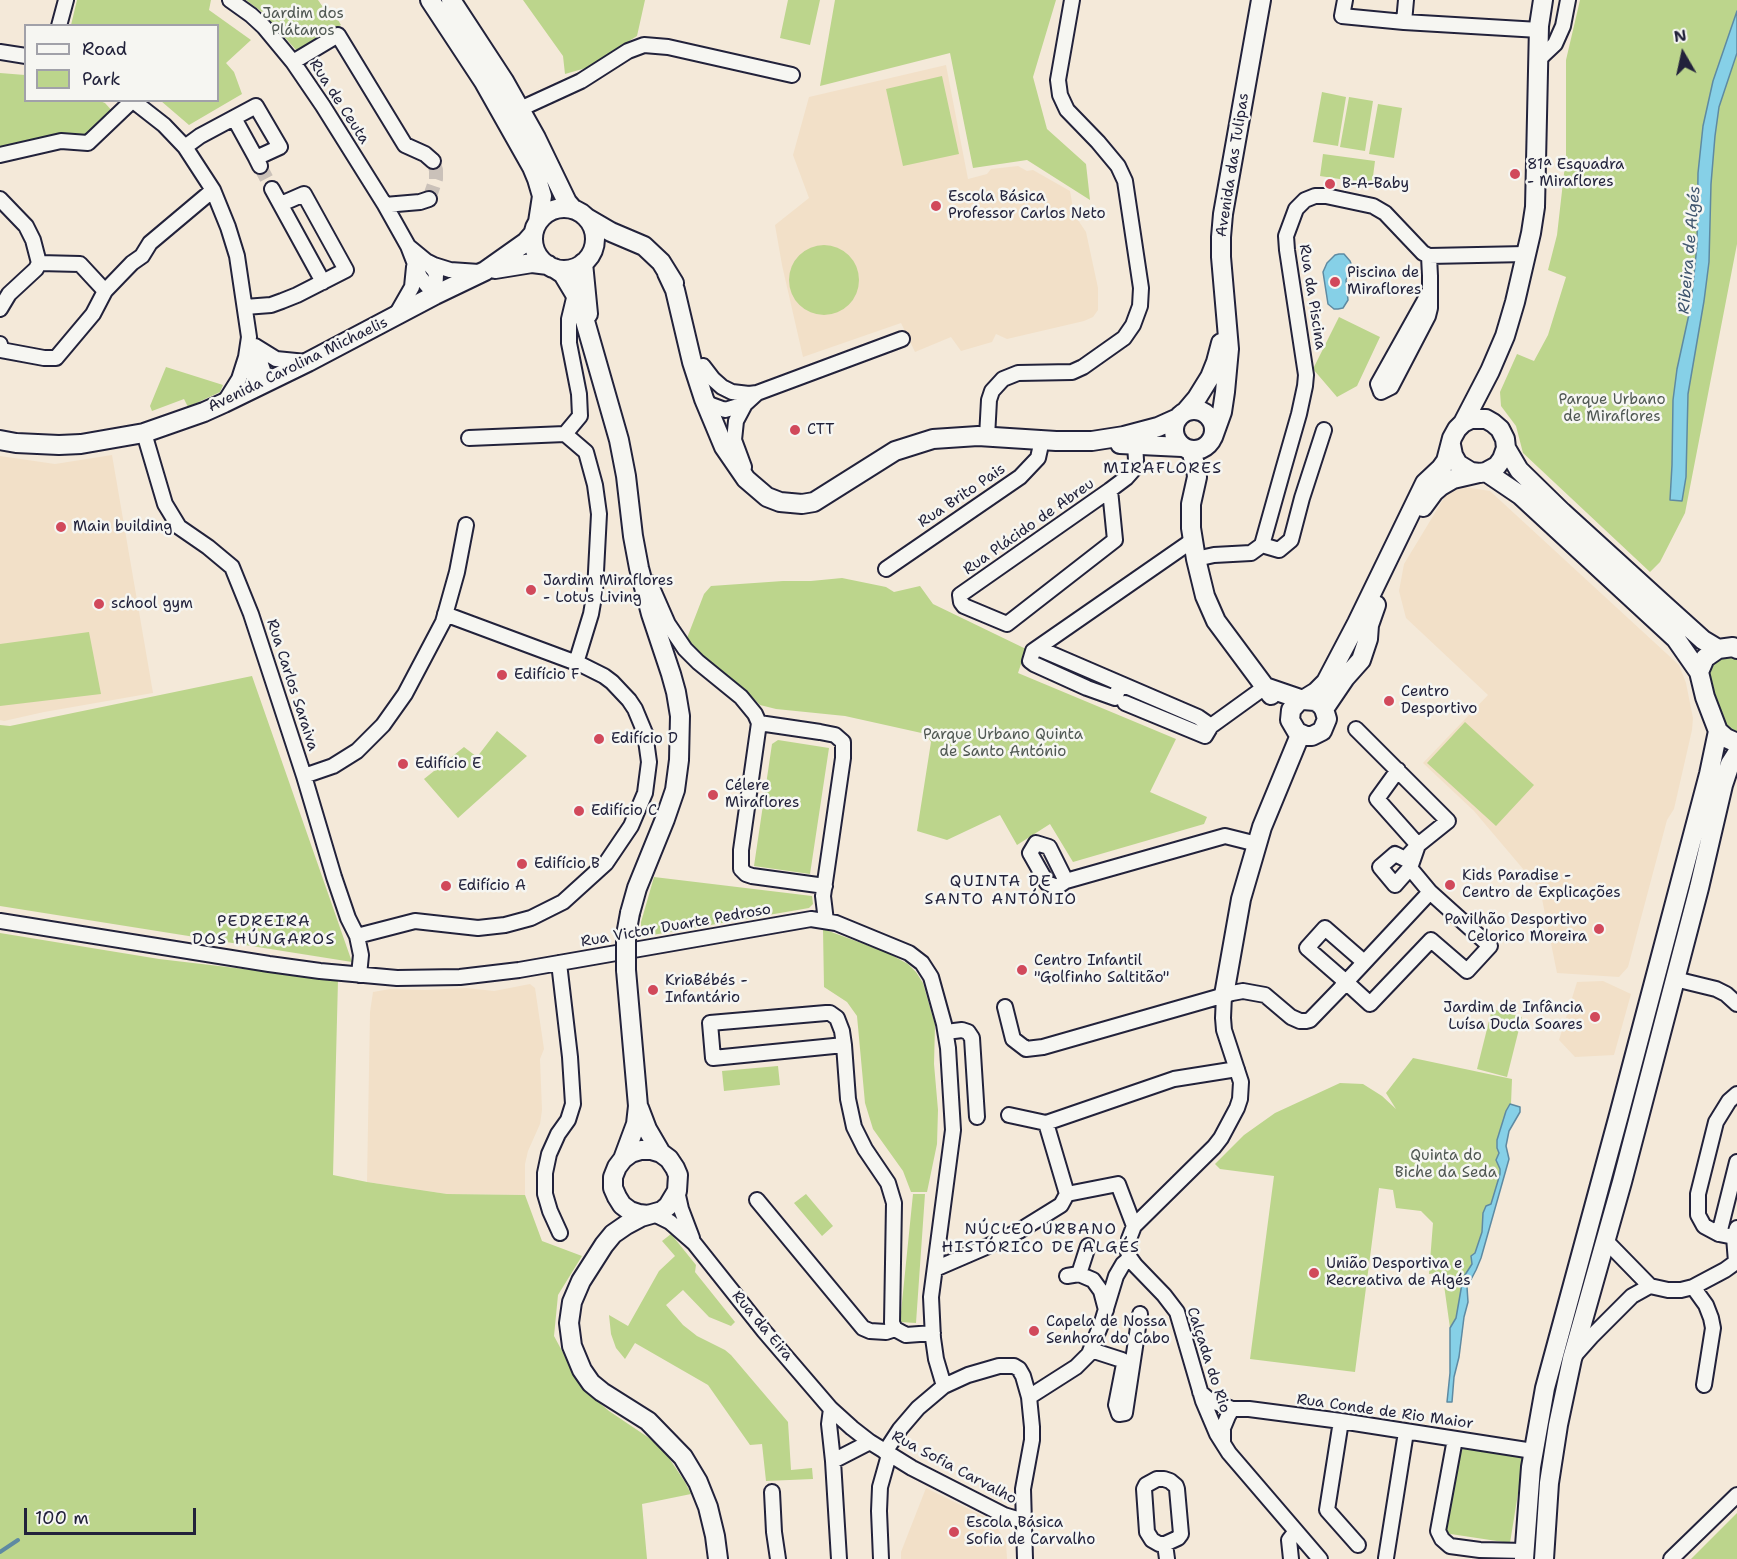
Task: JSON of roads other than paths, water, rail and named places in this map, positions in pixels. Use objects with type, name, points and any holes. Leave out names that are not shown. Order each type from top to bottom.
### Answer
[{"type":"street","points":[[60,24],[66,0]]},
{"type":"street","name":"Rua de Ceuta","points":[[230,0],[264,27],[293,62],[323,106],[415,255],[420,277],[435,295]]},
{"type":"street","points":[[430,0],[484,82],[532,167],[541,188],[542,196],[533,243],[541,260],[563,274],[575,294],[590,339],[622,452],[636,550],[645,591],[676,692],[680,716],[678,770],[671,803],[637,888],[626,935],[626,970],[638,1106],[636,1124],[623,1159]]},
{"type":"street","points":[[451,0],[504,81],[567,202],[592,225],[594,233],[588,256],[587,292],[590,339]]},
{"type":"street","points":[[987,436],[989,400],[997,384],[1010,375],[1018,373],[1072,372],[1083,367],[1124,338],[1133,325],[1140,306],[1141,288],[1125,181],[1118,165],[1067,110],[1060,95],[1058,80],[1072,0]]},
{"type":"street","name":"Avenida das Tulipas","points":[[1194,492],[1202,476],[1222,412],[1228,371],[1228,333],[1221,237],[1223,214],[1261,0]]},
{"type":"street","points":[[1345,0],[1342,16],[1539,30]]},
{"type":"street","points":[[1404,22],[1406,0]]},
{"type":"street","points":[[1301,730],[1290,715],[1294,706],[1316,692],[1326,682],[1425,483],[1446,461],[1452,438],[1463,423],[1490,371],[1512,314],[1534,207],[1537,61],[1543,0]]},
{"type":"street","points":[[1537,61],[1555,44],[1563,26],[1568,0]]},
{"type":"street","points":[[293,62],[338,35],[405,146],[425,154],[433,161]]},
{"type":"street","points":[[520,109],[581,81],[628,51],[644,45],[668,47],[792,75]]},
{"type":"street","points":[[0,52],[24,56]]},
{"type":"street","points":[[0,155],[61,141],[88,143],[131,102]]},
{"type":"street","points":[[133,102],[164,124],[184,147],[213,190],[237,256],[250,347],[263,370],[262,385]]},
{"type":"street","points":[[184,147],[234,118],[256,106],[280,147],[258,162],[234,118]]},
{"type":"street","points":[[272,189],[323,282]]},
{"type":"street","points":[[0,344],[1,350],[44,358],[57,358],[93,314],[105,291],[142,256],[150,243],[213,190]]},
{"type":"street","points":[[245,307],[282,301],[346,270],[304,194],[281,204]]},
{"type":"street","name":"Rua da Piscina","points":[[1262,545],[1305,386],[1305,363],[1286,236],[1296,209],[1305,200],[1315,196],[1326,196],[1373,206],[1385,213],[1423,254],[1429,256]]},
{"type":"street","points":[[0,199],[26,226],[33,240],[39,263],[36,269],[9,294],[0,309]]},
{"type":"street","points":[[384,205],[429,199]]},
{"type":"street","points":[[535,228],[544,214],[553,209],[563,208],[580,213],[611,232],[644,246],[655,256],[668,273],[684,302],[724,447],[746,479],[762,493],[780,502],[791,504],[814,502],[886,455],[906,446],[946,437],[987,436],[1092,441],[1141,432],[1169,423],[1193,409],[1199,410],[1214,424],[1212,439],[1203,449],[1083,441]]},
{"type":"street","name":"Avenida Carolina Michaelis","points":[[0,440],[16,443],[81,444],[144,433],[224,403],[481,273],[526,242],[535,228]]},
{"type":"street","points":[[551,267],[564,270],[574,268],[588,256],[614,245],[641,248],[655,256]]},
{"type":"street","points":[[1430,291],[1378,384],[1381,392],[1392,387],[1428,316],[1430,291],[1429,256],[1526,254]]},
{"type":"street","points":[[395,317],[412,287],[415,255],[450,270],[481,273]]},
{"type":"street","points":[[39,263],[80,264],[105,291]]},
{"type":"street","name":"Avenida Carolina Michaelis","points":[[481,273],[520,264],[541,263],[551,267]]},
{"type":"street","points":[[668,273],[675,290],[692,362],[729,445],[762,493]]},
{"type":"street","points":[[565,434],[580,416],[579,394],[569,342],[569,319],[575,294]]},
{"type":"street","points":[[1186,449],[1177,442],[1173,430],[1182,414],[1197,398],[1216,362],[1223,331],[1224,299]]},
{"type":"street","points":[[703,366],[713,380],[722,387],[741,394],[757,393],[902,339]]},
{"type":"street","points":[[250,347],[276,359],[308,362]]},
{"type":"street","points":[[224,403],[239,379],[250,347]]},
{"type":"street","points":[[1490,371],[1489,400],[1493,423]]},
{"type":"street","points":[[712,406],[721,398],[735,392]]},
{"type":"street","points":[[747,474],[734,440],[736,421],[745,404],[757,393]]},
{"type":"street","points":[[712,406],[724,410],[745,404]]},
{"type":"street","points":[[1324,709],[1345,678],[1361,660],[1379,596],[1424,505],[1441,486],[1453,479],[1483,473],[1497,466],[1503,459],[1506,448],[1500,429],[1493,423],[1480,418],[1463,423]]},
{"type":"street","points":[[1196,559],[1214,555],[1251,553],[1262,545],[1279,550],[1291,540],[1324,430]]},
{"type":"street","name":"Rua Carlos Saraiva","points":[[144,433],[165,504],[179,527],[232,567],[255,624],[334,877],[348,918],[357,936],[361,955],[358,975]]},
{"type":"street","points":[[469,438],[565,434],[586,452],[599,514],[595,591],[591,614],[576,663]]},
{"type":"street","name":"Rua Brito Pais","points":[[886,569],[1020,477],[1038,458],[1042,440]]},
{"type":"street","name":"Rua Plácido de Abreu","points":[[1110,490],[1115,540],[1006,624],[964,606],[960,595],[1126,478],[1134,469],[1135,444]]},
{"type":"street","points":[[1451,445],[1458,464],[1471,472],[1483,473],[1520,495],[1676,639],[1699,672],[1707,704],[1718,731],[1726,738],[1737,742]]},
{"type":"street","points":[[1506,448],[1519,470],[1703,640],[1730,646]]},
{"type":"street","name":"Avenida das Tulipas","points":[[1186,449],[1196,468],[1197,477],[1191,504],[1193,540],[1205,596],[1216,621],[1265,687],[1301,730]]},
{"type":"street","points":[[304,776],[333,766],[357,751],[382,725],[405,694],[443,622],[457,572],[466,525]]},
{"type":"street","points":[[1193,540],[1034,651],[1030,661],[1087,688],[1115,698],[1120,685],[1198,717],[1212,726]]},
{"type":"street","points":[[636,550],[661,610],[676,637],[698,662],[741,698],[755,714],[759,723],[741,850],[741,869],[752,876],[825,886]]},
{"type":"street","points":[[357,936],[415,921],[478,928],[517,923],[531,918],[563,902],[600,870],[611,858],[632,826],[642,802],[648,777],[648,748],[640,719],[622,692],[604,676],[576,663],[445,614]]},
{"type":"street","points":[[1699,672],[1706,658],[1730,646]]},
{"type":"street","points":[[1125,703],[1205,736],[1212,726],[1265,687],[1303,700],[1315,701],[1324,709],[1327,719],[1322,731],[1301,730]]},
{"type":"street","points":[[759,723],[835,735],[843,742],[843,758],[823,896],[826,921]]},
{"type":"street","points":[[1356,729],[1448,821],[1418,845],[1405,859],[1395,854],[1380,867],[1395,885],[1410,868],[1418,845]]},
{"type":"street","points":[[1029,1397],[1083,1362],[1091,1350],[1116,1276],[1123,1264],[1130,1258],[1128,1245],[1134,1226],[1202,1160],[1221,1138],[1240,1099],[1241,1082],[1224,1030],[1224,995],[1238,914],[1262,826],[1301,730]]},
{"type":"street","points":[[1238,914],[1301,730]]},
{"type":"street","points":[[1455,1439],[1438,1531],[1449,1552],[1525,1555],[1533,1451],[1545,1388],[1709,774],[1718,731]]},
{"type":"street","points":[[1545,1559],[1549,1483],[1572,1359],[1606,1240],[1699,888],[1723,785],[1730,764],[1737,753]]},
{"type":"street","points":[[1398,770],[1377,799],[1418,845]]},
{"type":"street","points":[[1066,881],[1225,836],[1257,844]]},
{"type":"street","points":[[1364,962],[1325,928],[1307,948],[1370,1004],[1431,940],[1467,971],[1490,946],[1430,892],[1410,868]]},
{"type":"street","points":[[1679,882],[1699,888]]},
{"type":"street","points":[[1005,1007],[1014,1039],[1026,1049],[1244,991],[1258,993],[1270,999],[1291,1017],[1300,1021],[1310,1020],[1430,892]]},
{"type":"street","name":"Rua Victor Duarte Pedroso","points":[[0,921],[269,964],[396,978],[460,977],[519,970],[811,919],[826,921],[857,931],[909,953],[927,970],[946,1032],[953,1130],[932,1297],[936,1359],[944,1386]]},
{"type":"street","points":[[1670,919],[1689,925]]},
{"type":"street","points":[[559,963],[573,1104],[568,1120],[558,1134],[549,1154],[545,1173],[545,1194],[560,1233]]},
{"type":"street","points":[[1675,979],[1716,989],[1737,1004]]},
{"type":"street","points":[[844,1046],[713,1058],[710,1023],[830,1013],[834,1015],[839,1022],[844,1046],[854,1127],[865,1149],[888,1183],[894,1203],[892,1323],[895,1329],[906,1335],[933,1333]]},
{"type":"street","points":[[946,1032],[962,1030],[968,1032],[972,1038],[977,1118]]},
{"type":"street","points":[[1009,1115],[1046,1124],[1174,1078],[1237,1069]]},
{"type":"street","points":[[1606,1240],[1650,1286],[1668,1290],[1693,1287],[1737,1262],[1736,1232],[1719,1234],[1704,1226],[1698,1215],[1698,1194],[1716,1122],[1728,1101],[1737,1094]]},
{"type":"street","name":"Rua da Eira","points":[[638,1106],[650,1135],[661,1153],[675,1168],[681,1209],[694,1243]]},
{"type":"street","points":[[1046,1124],[1067,1194]]},
{"type":"street","points":[[604,1245],[617,1197],[614,1177],[617,1167],[631,1153],[651,1150],[661,1153]]},
{"type":"street","points":[[1719,1234],[1737,1162]]},
{"type":"street","points":[[935,1269],[1019,1231],[1060,1205],[1067,1194],[1118,1184],[1134,1226]]},
{"type":"street","points":[[677,1191],[669,1206],[640,1217],[613,1234],[604,1245],[581,1281],[572,1302],[570,1337],[577,1360],[588,1379],[616,1402],[648,1421],[683,1457],[698,1482],[708,1507],[718,1559]]},
{"type":"street","name":"Rua da Eira","points":[[617,1197],[630,1211],[651,1214],[670,1222],[694,1243],[764,1331],[831,1409]]},
{"type":"street","points":[[757,1200],[863,1328],[886,1332],[895,1329]]},
{"type":"street","points":[[1088,1246],[1073,1275],[1093,1280],[1101,1291],[1106,1310]]},
{"type":"street","name":"Calçada do Rio","points":[[1130,1258],[1178,1312],[1200,1392],[1212,1425],[1223,1443],[1320,1559]]},
{"type":"street","points":[[1572,1359],[1632,1296],[1650,1286]]},
{"type":"street","points":[[1693,1287],[1712,1318],[1713,1328],[1704,1385]]},
{"type":"street","points":[[1091,1350],[1122,1360],[1124,1364],[1116,1405],[1119,1414],[1125,1413],[1140,1314]]},
{"type":"street","points":[[881,1559],[880,1487],[887,1453],[900,1429],[918,1408],[944,1386],[968,1376],[1007,1365],[1019,1370],[1029,1397],[1032,1440],[1023,1489],[1026,1559]]},
{"type":"street","points":[[1200,1392],[1208,1399],[1232,1409],[1223,1428],[1223,1443]]},
{"type":"street","name":"Rua Conde de Rio Maior","points":[[1232,1409],[1249,1408],[1533,1451]]},
{"type":"street","points":[[831,1409],[829,1424],[838,1559]]},
{"type":"street","name":"Rua Sofia Carvalho","points":[[831,1409],[870,1442],[887,1453],[1004,1515],[1024,1521]]},
{"type":"street","points":[[1341,1421],[1327,1510],[1358,1545]]},
{"type":"street","points":[[1386,1558],[1406,1432]]},
{"type":"street","name":"Rua Sofia Carvalho","points":[[833,1461],[870,1442]]},
{"type":"street","points":[[1157,1479],[1170,1481],[1178,1489],[1181,1534],[1178,1538],[1165,1544],[1152,1540],[1147,1532],[1144,1489],[1146,1485],[1157,1479]]},
{"type":"street","points":[[772,1492],[778,1559]]},
{"type":"street","points":[[1671,1559],[1737,1495]]},
{"type":"street","points":[[1291,1559],[1289,1540],[1296,1531]]},
{"type":"street","points":[[1165,1544],[1167,1559]]},
{"type":"water","points":[[1737,11],[1737,53],[1719,107],[1715,136],[1709,262],[1688,394],[1686,477],[1682,501],[1670,500],[1673,400],[1677,369],[1691,305],[1697,245],[1698,173],[1703,126],[1713,81]]},
{"type":"water","name":"Piscina de Miraflores","points":[[1339,254],[1344,254],[1352,266],[1346,280],[1348,300],[1343,308],[1334,309],[1328,304],[1323,272],[1327,263]]},
{"type":"water","points":[[1510,1104],[1520,1107],[1520,1112],[1509,1131],[1506,1146],[1509,1159],[1481,1258],[1467,1287],[1468,1302],[1454,1377],[1452,1402],[1447,1402],[1450,1373],[1450,1328],[1456,1318],[1463,1278],[1472,1264],[1471,1256],[1475,1253],[1482,1232],[1483,1213],[1486,1206],[1491,1204],[1500,1174],[1496,1160],[1499,1153],[1497,1140]]},
{"type":"waterway","points":[[0,1552],[18,1540]]},
{"type":"tunnel","points":[[429,199],[436,179],[433,161]]},
{"type":"tunnel","points":[[260,166],[272,189]]},
{"type":"place","name":"81ª Esquadra - Miraflores","points":[[1515,174]]},
{"type":"place","name":"B-A-Baby","points":[[1330,184]]},
{"type":"place","name":"Escola Básica Professor Carlos Neto","points":[[936,206]]},
{"type":"place","name":"Piscina de Miraflores","points":[[1335,282]]},
{"type":"place","name":"CTT","points":[[795,430]]},
{"type":"place","name":"Main building","points":[[61,527]]},
{"type":"place","name":"Jardim Miraflores - Lotus Living","points":[[531,590]]},
{"type":"place","name":"school gym","points":[[99,604]]},
{"type":"place","name":"Edifício F","points":[[502,675]]},
{"type":"place","name":"Centro Desportivo","points":[[1389,701]]},
{"type":"place","name":"Edifício D","points":[[599,739]]},
{"type":"place","name":"Edifício E","points":[[403,764]]},
{"type":"place","name":"Célere Miraflores","points":[[713,795]]},
{"type":"place","name":"Edifício C","points":[[579,811]]},
{"type":"place","name":"Edifício B","points":[[522,864]]},
{"type":"place","name":"Kids Paradise - Centro de Explicações","points":[[1450,885]]},
{"type":"place","name":"Edifício A","points":[[446,886]]},
{"type":"place","name":"Pavilhão Desportivo Celorico Moreira","points":[[1599,929]]},
{"type":"place","name":"Centro Infantil \"Golfinho Saltitão\"","points":[[1022,970]]},
{"type":"place","name":"KriaBébés - Infantário","points":[[653,990]]},
{"type":"place","name":"Jardim de Infância Luísa Ducla Soares","points":[[1595,1017]]},
{"type":"place","name":"União Desportiva e Recreativa de Algés","points":[[1314,1273]]},
{"type":"place","name":"Capela de Nossa Senhora do Cabo","points":[[1034,1331]]},
{"type":"place","name":"Escola Básica Sofia de Carvalho","points":[[954,1532]]},
{"type":"district","name":"MIRAFLORES","points":[[1163,469]]},
{"type":"district","name":"QUINTA DE SANTO ANTÓNIO","points":[[1001,891]]},
{"type":"district","name":"PEDREIRA DOS HÚNGAROS","points":[[264,931]]},
{"type":"district","name":"NÚCLEO URBANO HISTÓRICO DE ALGÉS","points":[[1041,1239]]},
{"type":"park label","name":"Jardim dos Plátanos","points":[[303,22]]},
{"type":"park label","name":"Parque Urbano de Miraflores","points":[[1612,408]]},
{"type":"park label","name":"Parque Urbano Quinta de Santo António","points":[[1003,744]]},
{"type":"park label","name":"Quinta do Biche da Seda","points":[[1446,1164]]},
{"type":"water label","name":"Ribeira de Algés","points":[[1690,250]]}]
